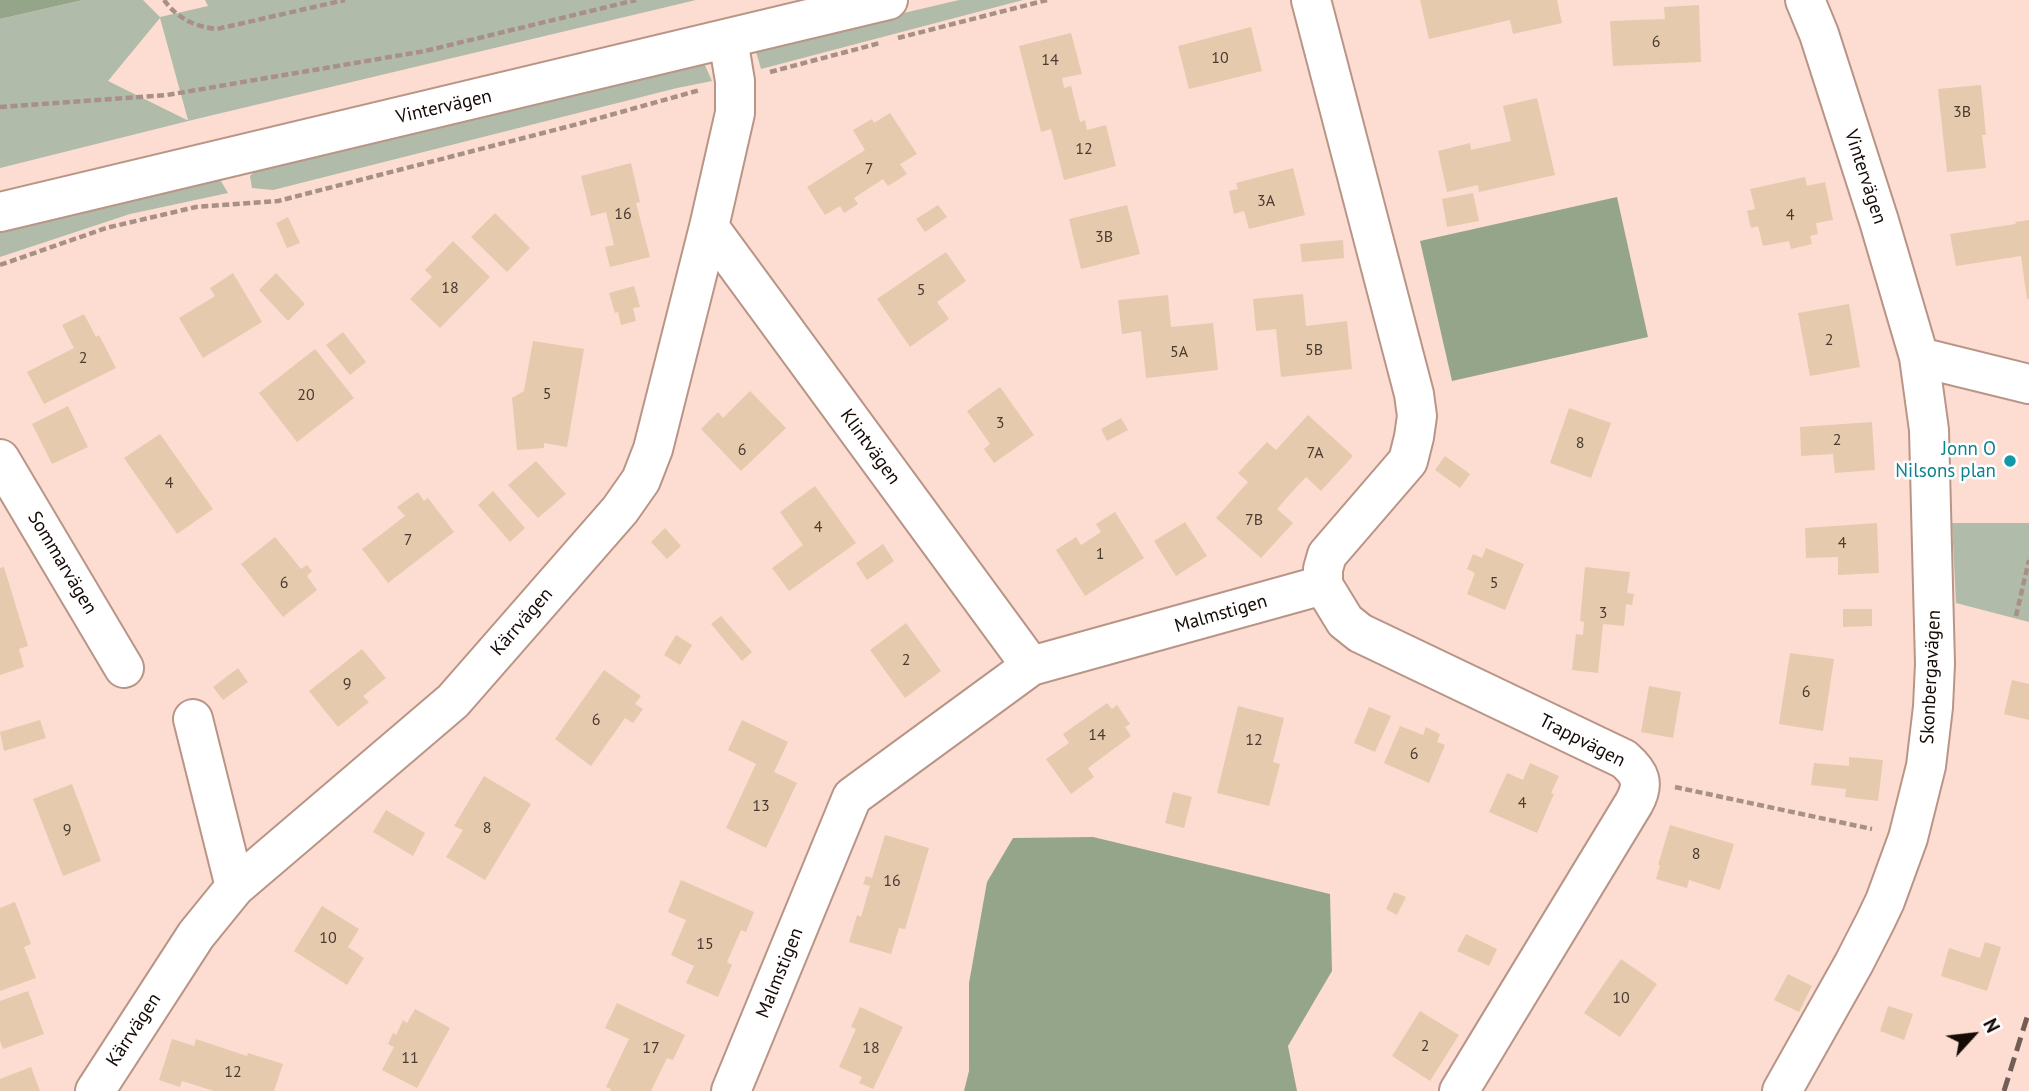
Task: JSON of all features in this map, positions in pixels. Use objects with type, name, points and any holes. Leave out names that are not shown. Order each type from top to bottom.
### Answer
[{"type":"street","name":"Vintervägen","points":[[0,212],[888,0]]},
{"type":"street","points":[[1311,0],[1414,394],[1417,416],[1408,461],[1327,555],[1323,569],[1323,585]]},
{"type":"street","name":"Vintervägen","points":[[1805,0],[1819,34],[1879,221],[1919,357]]},
{"type":"street","name":"Kärrvägen","points":[[95,1091],[196,935],[235,887],[453,701],[620,510],[641,480],[653,449],[735,113],[735,81],[727,39]]},
{"type":"street","name":"Klintvägen","points":[[709,227],[1031,666]]},
{"type":"street","points":[[1919,357],[2029,383]]},
{"type":"street","name":"Skonbergavägen","points":[[1782,1091],[1854,963],[1885,901],[1908,838],[1926,766],[1935,664],[1929,430],[1919,357]]},
{"type":"street","name":"Sommarvägen","points":[[0,459],[124,667]]},
{"type":"street","name":"Malmstigen","points":[[731,1091],[852,797],[1031,666],[1323,585]]},
{"type":"street","name":"Trappvägen","points":[[1323,585],[1345,621],[1360,633],[1624,759],[1634,768],[1640,780],[1640,792],[1634,803],[1459,1091]]},
{"type":"street","points":[[193,719],[235,887]]},
{"type":"path","points":[[164,0],[177,15],[188,22],[202,28],[217,29],[345,0]]},
{"type":"path","points":[[0,107],[167,95],[425,51],[636,0]]},
{"type":"path","points":[[0,265],[106,228],[196,207],[278,201],[1047,0]]},
{"type":"path","points":[[2016,616],[2029,561]]},
{"type":"path","points":[[1640,780],[1850,824]]},
{"type":"green space","points":[[0,0],[83,0],[0,19]]},
{"type":"green space","points":[[83,0],[143,0],[160,17],[208,6],[205,0],[696,0],[0,168],[0,19]],"holes":[[[160,18],[188,120],[108,81]]]},
{"type":"green space","points":[[959,0],[1023,0],[761,69],[755,48]]},
{"type":"green space","points":[[704,63],[712,81],[273,190],[252,188],[250,176],[260,165]]},
{"type":"green space","points":[[219,178],[228,193],[130,214],[0,257],[0,224]]},
{"type":"green space","points":[[1617,197],[1648,337],[1452,381],[1420,241]]},
{"type":"green space","points":[[1952,523],[2029,523],[2029,622],[1956,603]]},
{"type":"green space","points":[[1093,837],[1330,894],[1332,971],[1288,1046],[1297,1091],[964,1091],[969,1071],[969,983],[987,882],[1013,838]]},
{"type":"building","points":[[1420,0],[1557,0],[1562,23],[1513,34],[1510,20],[1429,39]]},
{"type":"building","points":[[1699,5],[1701,62],[1613,66],[1610,21],[1665,19],[1664,7]]},
{"type":"building","points":[[1251,27],[1262,71],[1189,89],[1178,46]]},
{"type":"building","points":[[1071,33],[1082,74],[1062,78],[1064,88],[1071,86],[1080,122],[1085,120],[1087,130],[1106,125],[1116,166],[1064,180],[1051,129],[1041,132],[1019,46]]},
{"type":"building","points":[[1981,85],[1986,168],[1947,172],[1938,89]]},
{"type":"building","points":[[1537,98],[1555,175],[1479,192],[1478,185],[1447,192],[1438,151],[1470,143],[1471,150],[1511,141],[1503,106]]},
{"type":"building","points":[[890,113],[917,154],[900,164],[907,174],[888,186],[883,179],[854,198],[858,204],[844,213],[840,206],[825,215],[807,187],[865,150],[853,130],[872,119],[874,123]]},
{"type":"building","points":[[631,163],[640,202],[636,203],[650,257],[610,267],[605,247],[614,245],[606,212],[591,216],[581,176]]},
{"type":"building","points":[[1293,168],[1305,215],[1249,229],[1244,211],[1234,214],[1229,191],[1238,189],[1236,183]]},
{"type":"building","points":[[1805,177],[1807,186],[1825,182],[1833,220],[1816,223],[1818,234],[1810,236],[1812,244],[1791,249],[1789,241],[1763,246],[1758,226],[1751,228],[1747,211],[1755,209],[1750,189]]},
{"type":"building","points":[[1473,193],[1479,221],[1447,227],[1442,199]]},
{"type":"building","points":[[938,205],[947,217],[925,232],[916,219]]},
{"type":"building","points":[[1127,205],[1140,254],[1081,269],[1069,219]]},
{"type":"building","points":[[495,213],[530,248],[507,272],[471,237]]},
{"type":"building","points":[[288,217],[300,243],[287,248],[276,223]]},
{"type":"building","points":[[2029,220],[2029,299],[2021,256],[1956,266],[1950,234]]},
{"type":"building","points":[[1343,240],[1344,258],[1302,262],[1300,244]]},
{"type":"building","points":[[453,241],[490,277],[440,328],[410,299],[432,277],[425,270]]},
{"type":"building","points":[[946,252],[966,281],[937,302],[949,319],[910,347],[877,299]]},
{"type":"building","points":[[233,273],[262,322],[203,358],[179,318],[215,296],[210,288]]},
{"type":"building","points":[[276,273],[305,304],[288,321],[259,290]]},
{"type":"building","points":[[634,286],[640,307],[633,308],[636,321],[621,325],[609,293]]},
{"type":"building","points":[[1303,294],[1306,326],[1347,321],[1352,369],[1281,377],[1276,329],[1256,331],[1253,299]]},
{"type":"building","points":[[1168,295],[1171,327],[1213,323],[1218,370],[1146,378],[1141,331],[1122,334],[1118,300]]},
{"type":"building","points":[[1849,304],[1860,367],[1810,376],[1798,313]]},
{"type":"building","points":[[84,314],[96,337],[99,335],[116,368],[44,404],[27,372],[74,348],[62,325]]},
{"type":"building","points":[[343,332],[366,362],[350,375],[326,345]]},
{"type":"building","points":[[533,341],[584,349],[567,447],[544,443],[544,448],[517,450],[512,398],[524,391]]},
{"type":"building","points":[[315,349],[354,398],[297,442],[259,393]]},
{"type":"building","points":[[1000,387],[1034,435],[994,463],[984,449],[990,444],[967,411]]},
{"type":"building","points":[[750,391],[786,428],[741,471],[701,429],[718,412],[723,418]]},
{"type":"building","points":[[68,406],[88,447],[52,464],[32,424]]},
{"type":"building","points":[[1569,408],[1611,423],[1591,478],[1550,463]]},
{"type":"building","points":[[1308,415],[1353,456],[1321,491],[1306,477],[1291,493],[1277,509],[1293,523],[1261,558],[1216,518],[1248,482],[1238,473],[1267,442],[1276,450]]},
{"type":"building","points":[[1121,418],[1128,430],[1107,441],[1101,429]]},
{"type":"building","points":[[1872,422],[1875,470],[1835,473],[1833,454],[1801,456],[1800,427]]},
{"type":"building","points":[[160,434],[213,509],[177,534],[124,458]]},
{"type":"building","points":[[1445,456],[1470,474],[1460,488],[1435,470]]},
{"type":"building","points":[[536,461],[566,494],[538,518],[508,485]]},
{"type":"building","points":[[815,486],[856,543],[789,591],[772,568],[803,545],[780,512]]},
{"type":"building","points":[[493,491],[525,528],[510,542],[478,505]]},
{"type":"building","points":[[418,492],[424,501],[428,498],[454,532],[388,583],[362,549],[405,516],[397,507]]},
{"type":"building","points":[[1115,512],[1144,558],[1085,596],[1056,550],[1076,537],[1081,545],[1101,532],[1096,524]]},
{"type":"building","points":[[1185,522],[1207,556],[1176,576],[1154,541]]},
{"type":"building","points":[[1877,523],[1879,573],[1838,575],[1838,557],[1806,558],[1805,528]]},
{"type":"building","points":[[665,528],[681,546],[667,559],[651,542]]},
{"type":"building","points":[[275,537],[301,569],[307,565],[312,571],[307,576],[317,590],[283,617],[241,564]]},
{"type":"building","points":[[883,544],[894,561],[867,580],[856,563]]},
{"type":"building","points":[[1486,548],[1524,564],[1505,610],[1467,594],[1475,573],[1467,569],[1473,554],[1482,558]]},
{"type":"building","points":[[4,567],[28,646],[19,649],[24,667],[0,675],[0,568]]},
{"type":"building","points":[[1585,567],[1630,572],[1627,593],[1634,594],[1632,605],[1626,604],[1624,626],[1603,624],[1598,673],[1572,670],[1576,634],[1583,635],[1584,622],[1580,621]]},
{"type":"building","points":[[1843,609],[1872,609],[1872,626],[1843,627]]},
{"type":"building","points":[[721,616],[752,652],[742,661],[711,624]]},
{"type":"building","points":[[906,623],[941,671],[905,698],[870,650]]},
{"type":"building","points":[[676,635],[692,645],[680,665],[664,655]]},
{"type":"building","points":[[362,649],[386,678],[363,696],[369,702],[338,727],[309,691]]},
{"type":"building","points":[[1790,653],[1834,659],[1823,731],[1779,724]]},
{"type":"building","points":[[238,668],[248,682],[223,700],[213,687]]},
{"type":"building","points":[[604,670],[641,696],[635,704],[643,709],[633,723],[625,718],[591,766],[555,739]]},
{"type":"building","points":[[2012,680],[2029,684],[2029,720],[2004,714]]},
{"type":"building","points":[[1649,686],[1681,692],[1673,738],[1641,732]]},
{"type":"building","points":[[1107,703],[1112,709],[1117,705],[1130,724],[1125,727],[1131,736],[1088,768],[1094,777],[1071,794],[1046,759],[1069,743],[1063,734]]},
{"type":"building","points":[[1238,706],[1284,718],[1273,762],[1280,764],[1269,806],[1217,793]]},
{"type":"building","points":[[1369,707],[1391,716],[1375,752],[1354,743]]},
{"type":"building","points":[[40,720],[46,738],[4,751],[0,732]]},
{"type":"building","points":[[742,720],[788,742],[774,772],[797,783],[766,848],[726,828],[756,764],[728,750]]},
{"type":"building","points":[[1400,726],[1423,735],[1426,727],[1440,734],[1437,742],[1445,745],[1429,783],[1384,763]]},
{"type":"building","points":[[1849,757],[1883,760],[1878,801],[1845,797],[1846,789],[1811,785],[1814,763],[1849,766]]},
{"type":"building","points":[[1530,763],[1559,776],[1537,833],[1489,812],[1507,773],[1523,780]]},
{"type":"building","points":[[484,776],[531,804],[485,880],[446,857],[463,830],[454,826]]},
{"type":"building","points":[[72,784],[101,861],[63,876],[33,799]]},
{"type":"building","points":[[1173,792],[1192,797],[1184,828],[1165,823]]},
{"type":"building","points":[[386,810],[425,833],[413,856],[373,832]]},
{"type":"building","points":[[1670,825],[1734,844],[1720,890],[1689,880],[1687,888],[1656,879]]},
{"type":"building","points":[[885,835],[929,848],[905,929],[899,928],[891,954],[849,942],[857,915],[861,917],[870,886],[863,884],[866,876],[872,878]]},
{"type":"building","points":[[681,880],[754,912],[746,932],[741,930],[727,962],[732,965],[718,997],[686,983],[694,966],[671,955],[686,920],[668,912]]},
{"type":"building","points":[[1394,892],[1406,897],[1397,915],[1386,909]]},
{"type":"building","points":[[15,902],[31,944],[24,947],[36,978],[0,991],[0,908]]},
{"type":"building","points":[[322,906],[359,929],[348,947],[364,958],[347,985],[294,951]]},
{"type":"building","points":[[1466,934],[1497,949],[1489,966],[1457,951]]},
{"type":"building","points":[[1985,942],[2001,947],[1987,991],[1941,976],[1949,948],[1980,958]]},
{"type":"building","points":[[1621,959],[1657,984],[1620,1037],[1584,1013]]},
{"type":"building","points":[[1788,974],[1812,986],[1799,1012],[1774,1000]]},
{"type":"building","points":[[28,991],[44,1034],[3,1049],[0,1041],[0,1001]]},
{"type":"building","points":[[617,1003],[685,1035],[673,1060],[667,1058],[651,1091],[610,1091],[611,1089],[606,1087],[629,1039],[605,1028]]},
{"type":"building","points":[[1888,1006],[1913,1014],[1904,1040],[1880,1031]]},
{"type":"building","points":[[860,1007],[903,1027],[873,1089],[859,1083],[862,1077],[839,1067],[856,1029],[851,1027]]},
{"type":"building","points":[[415,1009],[450,1028],[417,1088],[382,1070],[394,1047],[388,1044],[393,1033],[396,1035],[403,1020],[407,1023]]},
{"type":"building","points":[[1420,1011],[1459,1035],[1430,1081],[1392,1056]]},
{"type":"building","points":[[172,1039],[194,1046],[196,1039],[247,1056],[248,1053],[283,1064],[274,1091],[214,1091],[182,1081],[180,1087],[159,1080]]},
{"type":"building","points":[[31,1067],[40,1091],[0,1091],[0,1079]]},
{"type":"railway","points":[[2004,1091],[2029,1011]]},
{"type":"place","name":"Jonn O Nilsons plan","points":[[2010,461]]}]
